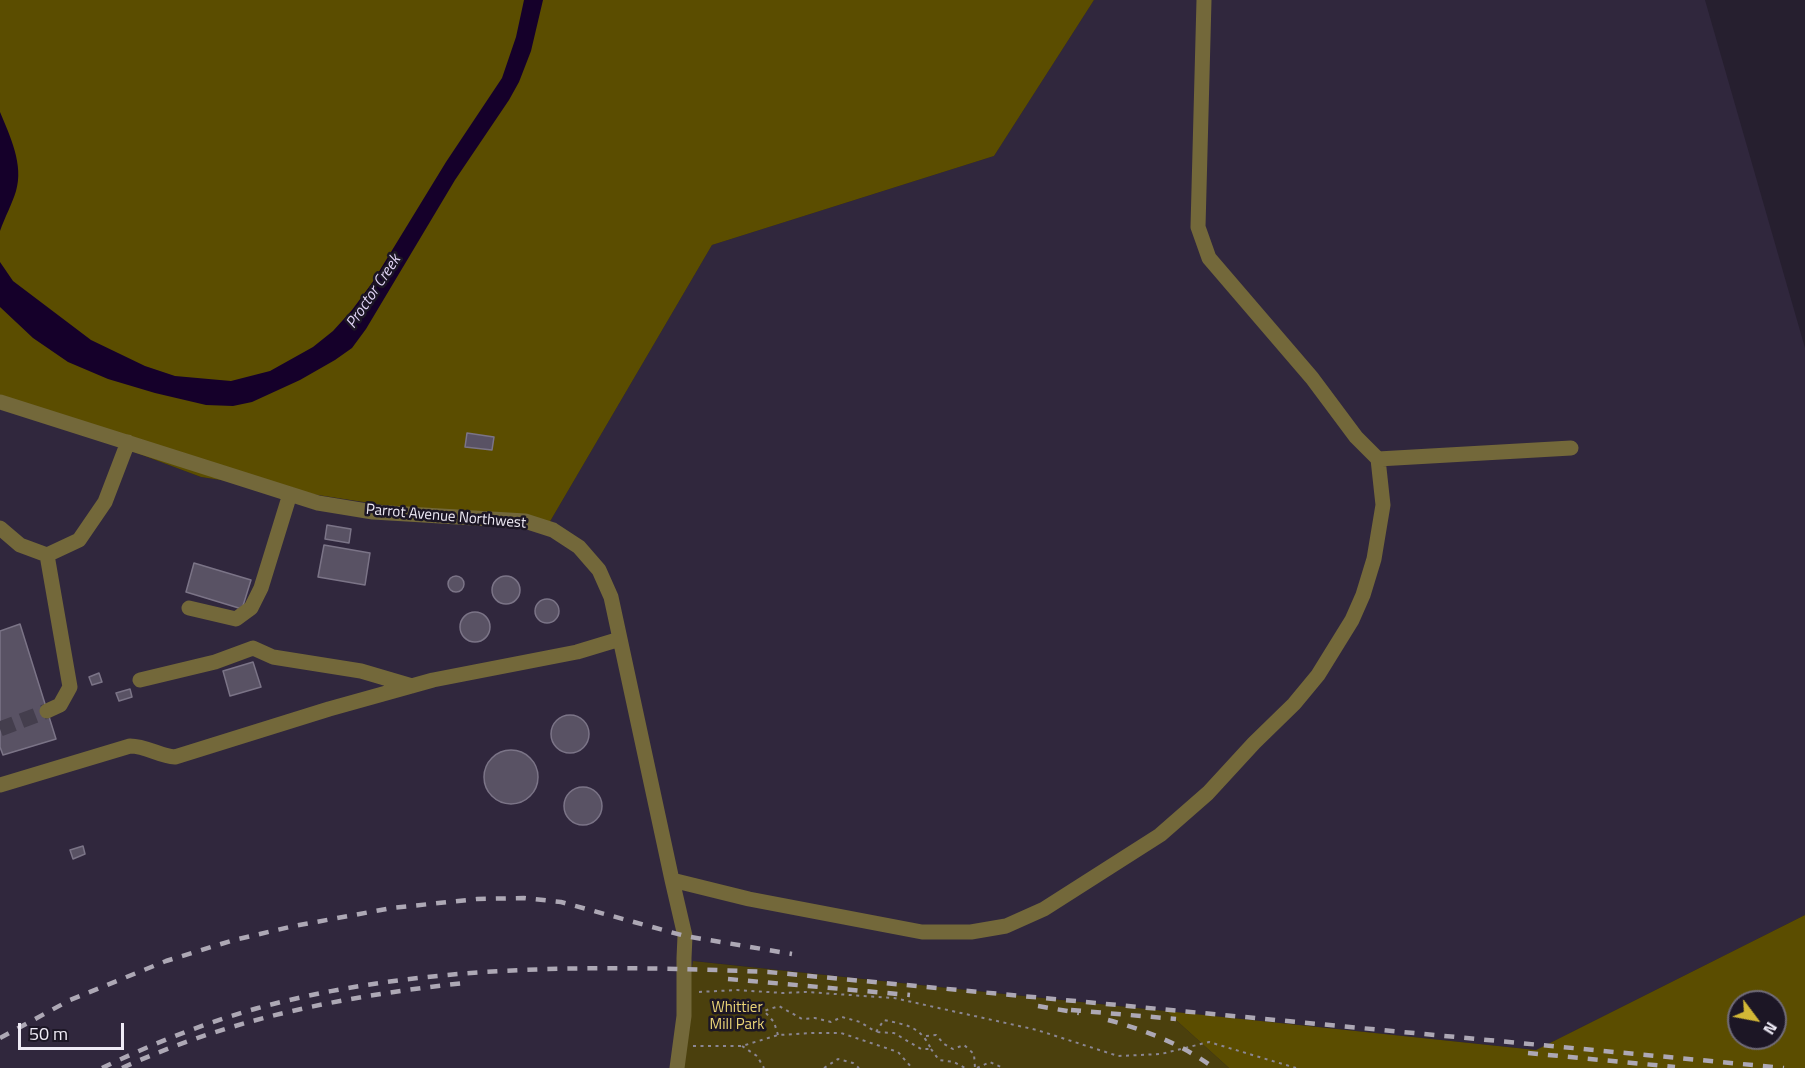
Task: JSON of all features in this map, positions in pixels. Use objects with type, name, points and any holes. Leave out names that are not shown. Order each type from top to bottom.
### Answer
[{"type":"street","points":[[672,880],[749,899],[922,932],[971,932],[1006,926],[1044,909],[1160,835],[1208,793],[1294,704],[1318,675],[1352,620],[1363,595],[1374,559],[1383,505],[1378,459],[1356,437],[1312,378],[1209,258],[1198,227],[1204,0]]},
{"type":"street","name":"Parrot Avenue Northwest","points":[[0,402],[318,503],[373,512],[525,521],[553,530],[579,547],[599,570],[611,597],[685,936],[684,1016],[677,1068]]},
{"type":"street","points":[[0,528],[20,545],[47,555],[79,540],[105,502],[128,442]]},
{"type":"street","points":[[1378,459],[1571,448]]},
{"type":"street","points":[[189,608],[236,619],[251,608],[261,588],[290,494]]},
{"type":"street","points":[[47,555],[70,687],[60,705],[47,711]]},
{"type":"street","points":[[0,785],[130,746],[140,746],[161,756],[175,757],[318,712],[433,680],[577,652],[620,639]]},
{"type":"street","points":[[141,680],[215,662],[253,648],[273,657],[362,671],[412,686]]},
{"type":"path","points":[[684,993],[737,990],[806,992],[894,999],[1036,1029],[1118,1056],[1161,1054],[1209,1042],[1296,1068]]},
{"type":"path","points":[[778,1035],[774,1022],[764,1011],[779,1006],[802,1019],[815,1018],[831,1022],[842,1017],[860,1022],[876,1032],[894,1033],[921,1049],[931,1049]]},
{"type":"path","points":[[876,1032],[884,1020],[912,1026],[925,1037],[939,1060],[954,1062],[965,1068]]},
{"type":"path","points":[[681,1046],[742,1046],[778,1035],[841,1033],[898,1052],[912,1068]]},
{"type":"path","points":[[925,1037],[936,1035],[953,1049],[964,1045],[974,1054],[976,1068],[990,1062],[1003,1068]]},
{"type":"path","points":[[742,1046],[757,1056],[764,1068]]},
{"type":"path","points":[[824,1068],[838,1059],[853,1063],[859,1068]]},
{"type":"shaded area","points":[[0,0],[1094,0],[994,156],[712,245],[545,530],[201,477],[0,402]]},
{"type":"shaded area","points":[[1094,0],[1705,0],[1805,348],[1805,915],[1536,1050],[694,961],[675,1068],[0,1068],[0,402],[201,477],[545,530],[712,245],[994,156]]},
{"type":"shaded area","points":[[1805,915],[1805,1068],[1229,1068],[1166,1011],[1536,1050]]},
{"type":"green space","name":"Whittier Mill Park","points":[[693,961],[1166,1011],[1229,1068],[675,1068]]},
{"type":"water","name":"Proctor Creek","points":[[524,0],[543,0],[531,51],[519,82],[455,180],[366,329],[352,348],[335,360],[300,380],[252,402],[233,406],[206,405],[108,379],[68,362],[33,338],[0,307],[0,262],[13,281],[91,340],[145,366],[175,376],[231,381],[270,371],[313,347],[333,331],[372,283],[446,162],[502,78],[516,37]]},
{"type":"water","points":[[0,112],[15,151],[18,181],[0,231]]},
{"type":"building","points":[[467,433],[494,437],[492,450],[465,447]]},
{"type":"building","points":[[327,525],[351,529],[349,543],[325,539]]},
{"type":"building","points":[[324,545],[370,553],[365,585],[318,577]]},
{"type":"building","points":[[194,563],[251,580],[242,609],[186,592]]},
{"type":"building","points":[[456,576],[462,578],[464,584],[462,590],[456,592],[450,590],[448,584],[450,578]]},
{"type":"building","points":[[506,576],[516,580],[520,590],[516,600],[506,604],[496,600],[492,590],[496,580]]},
{"type":"building","points":[[547,599],[555,603],[559,611],[555,619],[547,623],[539,619],[535,611],[539,603]]},
{"type":"building","points":[[475,612],[481,613],[489,621],[489,633],[481,641],[475,642],[469,641],[461,633],[460,627],[461,621],[469,613]]},
{"type":"building","points":[[20,624],[56,739],[3,755],[0,747],[0,631]]},
{"type":"building","points":[[253,662],[261,687],[230,696],[223,671]]},
{"type":"building","points":[[99,673],[102,682],[92,685],[89,677]]},
{"type":"building","points":[[130,689],[132,697],[119,701],[116,693]]},
{"type":"building","points":[[570,715],[584,720],[589,734],[584,748],[570,753],[556,748],[551,734],[556,720]]},
{"type":"building","points":[[506,750],[516,750],[526,754],[534,762],[538,777],[534,792],[526,800],[516,804],[506,804],[496,800],[488,792],[484,782],[484,772],[488,762],[496,754]]},
{"type":"building","points":[[583,787],[597,792],[602,806],[597,820],[583,825],[569,820],[564,806],[569,792]]},
{"type":"building","points":[[83,846],[85,854],[73,859],[70,850]]},
{"type":"tunnel","points":[[0,729],[47,711]]},
{"type":"railway","points":[[0,1038],[70,1000],[166,961],[234,940],[294,926],[392,908],[477,899],[524,898],[561,902],[685,936],[792,954]]},
{"type":"railway","points":[[102,1068],[159,1042],[218,1020],[320,993],[383,982],[447,975],[575,968],[768,972],[1784,1068]]},
{"type":"railway","points":[[728,979],[910,995]]},
{"type":"railway","points":[[122,1068],[205,1035],[290,1012],[332,1002],[464,983]]},
{"type":"railway","points":[[1038,1006],[1079,1013]]},
{"type":"railway","points":[[1071,1010],[1176,1019]]},
{"type":"railway","points":[[1108,1020],[1164,1039],[1214,1068]]},
{"type":"railway","points":[[1528,1053],[1675,1067]]}]
